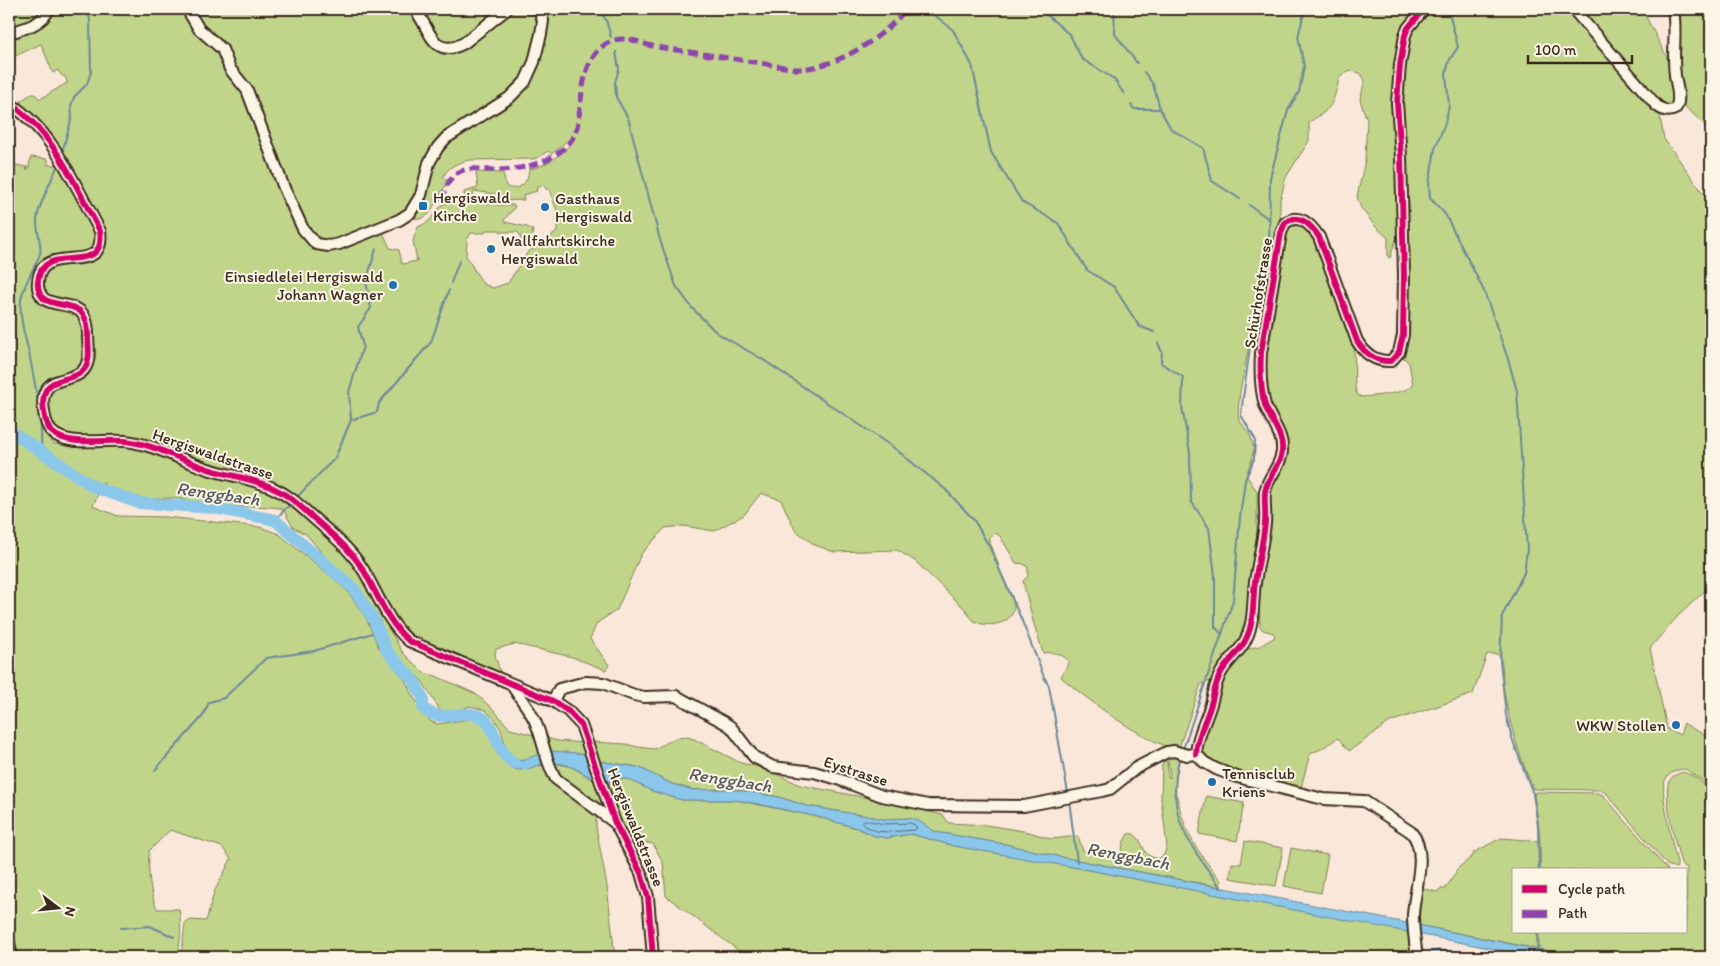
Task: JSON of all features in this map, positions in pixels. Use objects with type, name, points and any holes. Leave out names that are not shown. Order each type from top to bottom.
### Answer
[{"type":"street","points":[[9,33],[42,20],[49,9]]},
{"type":"street","points":[[187,9],[199,29],[222,49],[234,74],[247,90],[284,188],[303,229],[316,244],[328,246],[393,222],[410,212],[421,195],[431,157],[442,142],[509,98],[521,87],[534,62],[541,34],[543,21],[538,9]]},
{"type":"street","points":[[414,9],[420,16],[432,40],[440,46],[448,48],[464,43],[507,9]]},
{"type":"street","name":"Schürhofstrasse","points":[[1192,754],[1210,708],[1218,680],[1225,668],[1243,647],[1248,637],[1254,608],[1255,583],[1261,556],[1265,521],[1264,494],[1266,483],[1278,466],[1282,451],[1281,440],[1265,406],[1260,371],[1261,353],[1281,233],[1285,223],[1293,219],[1301,219],[1313,227],[1319,237],[1362,350],[1375,359],[1391,361],[1402,345],[1404,275],[1398,90],[1405,36],[1408,28],[1424,9]]},
{"type":"street","points":[[1573,9],[1656,105],[1662,110],[1668,111],[1675,109],[1678,102],[1674,63],[1676,31],[1673,9]]},
{"type":"street","name":"Hergiswaldstrasse","points":[[9,103],[33,122],[47,138],[100,231],[101,240],[95,254],[87,258],[65,259],[50,263],[42,270],[38,278],[38,288],[44,299],[77,309],[84,316],[88,326],[89,356],[85,367],[76,376],[53,382],[43,399],[44,417],[49,429],[59,437],[69,440],[124,441],[143,444],[209,469],[254,480],[294,500],[348,549],[364,571],[401,634],[409,640],[552,702],[568,711],[581,725],[615,823],[641,873],[648,898],[653,957]]},
{"type":"street","name":"Eystrasse","points":[[552,702],[559,689],[586,682],[603,683],[644,697],[676,696],[731,727],[754,757],[773,767],[814,772],[882,796],[939,806],[1024,806],[1102,791],[1114,786],[1136,768],[1167,752],[1174,751],[1192,754]]},
{"type":"street","points":[[512,685],[530,710],[551,771],[556,779],[615,823]]},
{"type":"street","points":[[1192,754],[1216,769],[1237,777],[1323,799],[1364,801],[1408,829],[1415,837],[1420,851],[1413,921],[1417,957]]},
{"type":"street","points":[[9,943],[12,957]]},
{"type":"green space","points":[[9,9],[45,9],[42,16],[9,31]]},
{"type":"green space","points":[[52,9],[409,9],[437,47],[444,51],[453,51],[464,46],[512,9],[535,9],[539,20],[535,55],[530,69],[522,81],[502,100],[449,133],[436,145],[429,156],[418,195],[416,194],[409,204],[410,206],[388,221],[346,238],[350,243],[383,232],[390,248],[399,250],[402,264],[417,261],[413,241],[418,227],[428,222],[442,205],[455,200],[514,205],[515,207],[504,220],[505,222],[533,230],[532,235],[521,247],[518,232],[486,230],[485,233],[471,233],[467,240],[466,256],[483,284],[493,288],[508,283],[527,253],[557,232],[557,211],[549,189],[546,189],[544,185],[536,188],[537,191],[523,195],[524,200],[494,201],[494,194],[474,191],[473,196],[464,195],[464,192],[478,188],[476,172],[503,173],[506,186],[517,188],[521,186],[526,181],[529,169],[541,166],[558,156],[572,143],[571,137],[552,154],[548,151],[533,159],[469,160],[461,162],[448,170],[443,177],[447,180],[446,185],[429,214],[421,219],[414,218],[427,200],[431,168],[438,151],[444,144],[467,127],[505,104],[523,87],[535,63],[540,46],[544,23],[542,9],[1421,9],[1406,28],[1402,41],[1394,99],[1400,234],[1396,239],[1390,258],[1388,257],[1388,238],[1375,226],[1361,208],[1357,197],[1365,160],[1367,120],[1360,100],[1365,80],[1360,73],[1350,70],[1340,76],[1331,104],[1324,112],[1309,122],[1309,141],[1286,177],[1280,200],[1280,226],[1271,287],[1253,305],[1238,412],[1239,420],[1250,435],[1254,448],[1246,475],[1257,491],[1257,533],[1248,612],[1239,648],[1224,660],[1215,680],[1201,684],[1178,750],[1148,738],[1133,729],[1101,708],[1061,677],[1069,662],[1057,654],[1043,653],[1023,581],[1028,576],[1028,568],[1024,564],[1016,563],[1000,536],[995,533],[988,539],[1011,595],[1014,608],[1012,614],[1003,622],[991,625],[978,623],[973,620],[966,610],[915,561],[897,550],[834,552],[815,545],[795,530],[781,500],[761,493],[744,515],[714,531],[684,526],[665,528],[641,554],[617,610],[597,623],[590,639],[609,665],[606,670],[572,657],[515,644],[496,649],[495,655],[500,672],[496,673],[422,642],[396,624],[365,565],[351,545],[292,493],[273,483],[248,474],[169,451],[147,441],[131,437],[73,437],[58,433],[49,417],[47,398],[54,386],[79,376],[89,365],[92,343],[90,322],[86,313],[80,308],[55,300],[43,293],[40,287],[42,278],[47,269],[55,264],[94,257],[101,250],[104,238],[63,152],[35,119],[20,105],[21,101],[31,94],[35,94],[40,99],[67,83],[66,78],[58,70],[53,73],[41,44],[9,59],[9,36],[45,23]]},
{"type":"green space","points":[[419,9],[503,9],[459,42],[445,43],[437,39]]},
{"type":"green space","points":[[1428,9],[1571,9],[1659,111],[1664,139],[1711,204],[1711,585],[1677,617],[1650,648],[1667,729],[1680,735],[1684,723],[1706,736],[1711,747],[1711,786],[1685,769],[1672,773],[1665,780],[1666,810],[1677,862],[1676,868],[1667,865],[1607,794],[1601,790],[1533,789],[1511,724],[1503,685],[1502,665],[1498,654],[1487,654],[1473,694],[1390,722],[1349,751],[1338,738],[1310,754],[1300,791],[1241,775],[1209,761],[1204,755],[1201,746],[1216,695],[1227,671],[1246,649],[1260,646],[1275,637],[1274,633],[1263,630],[1260,627],[1259,600],[1268,538],[1269,492],[1284,454],[1266,396],[1265,362],[1273,323],[1287,229],[1290,226],[1298,224],[1311,228],[1354,343],[1355,387],[1357,394],[1361,397],[1388,394],[1403,391],[1413,385],[1409,363],[1402,356],[1405,223],[1409,210],[1409,201],[1405,198],[1400,91],[1406,44],[1412,31]]},
{"type":"green space","points":[[1576,9],[1642,9],[1673,69],[1676,102],[1673,107],[1662,107]]},
{"type":"green space","points":[[1675,9],[1711,9],[1711,136],[1703,123],[1681,103]]},
{"type":"green space","points":[[31,157],[48,159],[48,165],[60,167],[98,238],[93,251],[64,256],[36,278],[53,306],[79,315],[83,326],[86,349],[84,362],[81,367],[42,393],[38,414],[39,420],[44,432],[54,444],[75,447],[118,443],[133,445],[262,486],[293,502],[353,561],[368,586],[367,590],[403,653],[424,673],[436,676],[476,694],[494,710],[510,729],[558,741],[584,743],[587,754],[539,754],[521,761],[514,759],[506,748],[501,730],[494,718],[485,710],[470,706],[451,713],[444,713],[439,709],[422,681],[388,646],[357,586],[325,557],[307,535],[293,527],[284,511],[280,508],[220,506],[174,498],[134,499],[106,488],[103,482],[93,506],[118,516],[166,517],[260,527],[279,534],[348,592],[366,618],[379,648],[405,680],[412,695],[430,721],[438,724],[479,719],[484,723],[498,755],[540,766],[555,763],[572,767],[595,781],[608,814],[596,813],[596,827],[607,886],[615,957],[181,957],[185,923],[191,920],[206,921],[214,892],[231,859],[222,847],[170,830],[149,851],[149,873],[152,895],[157,909],[179,909],[181,927],[178,957],[14,957],[9,936],[9,777],[15,754],[9,747],[9,164],[27,167],[26,170],[28,170]]},
{"type":"green space","points":[[687,737],[741,763],[773,770],[800,785],[943,815],[949,823],[986,825],[1029,832],[1051,839],[1078,836],[1083,851],[1120,857],[1124,841],[1128,834],[1132,834],[1136,835],[1147,853],[1158,859],[1164,855],[1167,846],[1161,799],[1162,764],[1163,761],[1167,761],[1168,777],[1170,778],[1168,755],[1179,756],[1174,796],[1177,796],[1184,822],[1193,842],[1221,881],[1221,887],[936,832],[910,818],[884,819],[807,806],[779,797],[745,791],[726,789],[694,790],[672,784],[638,767],[599,761],[593,742],[626,744],[654,749],[676,738]]},
{"type":"green space","points":[[1683,772],[1693,776],[1711,789],[1711,957],[1574,957],[1539,949],[1539,934],[1688,934],[1688,868],[1682,866],[1667,797],[1670,780]]},
{"type":"green space","points":[[621,778],[630,780],[652,791],[682,800],[735,800],[818,817],[857,828],[875,836],[887,838],[911,834],[954,846],[1408,931],[1410,957],[747,957],[666,896],[663,862],[653,844],[633,842],[617,811],[615,812],[607,790],[610,781]]},
{"type":"green space","points":[[1535,792],[1598,793],[1603,795],[1666,868],[1540,868],[1540,842]]},
{"type":"green space","points":[[1206,796],[1244,803],[1237,841],[1199,834]]},
{"type":"green space","points":[[1501,838],[1539,841],[1539,868],[1512,868],[1512,934],[1537,934],[1537,949],[1418,925],[1417,915],[1421,888],[1437,892],[1441,888],[1444,890],[1457,869],[1474,855],[1473,853]]},
{"type":"green space","points":[[1245,841],[1283,848],[1276,886],[1230,878],[1232,863],[1241,864]]},
{"type":"green space","points":[[1291,848],[1328,855],[1321,893],[1284,886]]},
{"type":"water","points":[[506,748],[510,756],[521,761],[553,751],[587,754],[599,761],[638,767],[672,784],[694,790],[726,789],[745,791],[779,797],[807,806],[884,819],[910,818],[917,820],[936,832],[1574,957],[1535,957],[1089,870],[954,846],[911,834],[887,838],[875,836],[857,828],[818,817],[758,804],[735,800],[682,800],[652,791],[630,780],[621,778],[610,781],[607,789],[583,773],[562,764],[546,764],[525,770],[513,768],[506,764],[498,755]]},
{"type":"water","points":[[1438,950],[1479,957],[1428,957],[1429,953]]},
{"type":"waterway","points":[[63,149],[72,117],[71,106],[74,97],[87,84],[91,72],[90,20],[87,9]]},
{"type":"waterway","points":[[598,9],[606,20],[611,37]]},
{"type":"waterway","points":[[927,9],[953,30],[972,65],[991,152],[1022,202],[1058,223],[1087,270],[1114,287],[1139,326],[1154,332]]},
{"type":"waterway","points":[[1040,9],[1070,35],[1082,59],[1114,79],[1124,94]]},
{"type":"waterway","points":[[1114,9],[1115,34],[1137,63]]},
{"type":"waterway","points":[[1183,749],[1233,601],[1245,480],[1254,459],[1255,439],[1241,415],[1243,398],[1258,290],[1269,246],[1270,178],[1288,110],[1299,92],[1304,66],[1298,37],[1305,9]]},
{"type":"waterway","points":[[1448,9],[1458,47],[1449,61],[1446,74],[1449,106],[1435,149],[1429,184],[1430,198],[1445,214],[1484,291],[1517,391],[1527,550],[1524,573],[1502,616],[1500,661],[1506,715],[1512,738],[1533,794],[1538,826],[1539,868]]},
{"type":"waterway","points":[[616,52],[619,69],[615,82],[616,97],[628,118],[660,240],[676,286],[692,308],[717,333],[762,359],[894,448],[945,489],[974,520],[990,548],[1049,686],[1068,793]]},
{"type":"waterway","points":[[1144,72],[1153,84],[1160,109],[1171,129],[1203,148],[1212,181],[1240,199]]},
{"type":"waterway","points":[[1131,105],[1134,109],[1160,109]]},
{"type":"waterway","points":[[41,452],[38,402],[23,327],[21,300],[24,288],[40,254],[37,216],[57,167]]},
{"type":"waterway","points":[[1249,205],[1269,219]]},
{"type":"waterway","points":[[351,420],[349,392],[363,346],[358,327],[371,308],[366,282],[376,249]]},
{"type":"waterway","points":[[451,283],[459,261]]},
{"type":"waterway","points":[[295,499],[335,458],[351,420],[377,412],[379,403],[431,342],[449,290]]},
{"type":"waterway","points":[[1158,343],[1162,352],[1161,363],[1183,377],[1182,407],[1190,453],[1191,501],[1209,528],[1215,576],[1215,627],[1222,634]]},
{"type":"waterway","name":"Renggbach","points":[[9,430],[94,487],[139,503],[215,508],[275,520],[354,589],[374,620],[387,651],[414,681],[423,698],[423,708],[439,716],[467,714],[483,718],[489,725],[502,751],[514,763]]},
{"type":"waterway","points":[[275,520],[290,504]]},
{"type":"waterway","points":[[155,770],[203,716],[209,702],[224,698],[266,658],[314,651],[379,631]]},
{"type":"waterway","points":[[1180,756],[1175,796],[1178,812],[1190,842],[1221,888]]},
{"type":"waterway","points":[[1069,800],[1077,862]]},
{"type":"waterway","points":[[121,928],[150,926],[174,937]]},
{"type":"waterway","points":[[1537,950],[1538,934]]},
{"type":"waterway","points":[[204,951],[219,957]]},
{"type":"marked path","points":[[441,200],[451,178],[457,173],[471,169],[506,170],[530,166],[542,162],[562,150],[576,132],[584,79],[591,60],[605,44],[612,41],[627,39],[657,47],[796,69],[811,68],[842,58],[857,50],[884,31],[906,9]]},
{"type":"cycle path","points":[[1196,754],[1200,735],[1218,680],[1222,671],[1243,645],[1249,632],[1265,523],[1265,492],[1281,457],[1281,439],[1263,399],[1260,366],[1281,233],[1285,223],[1290,220],[1300,219],[1308,224],[1319,237],[1357,341],[1363,350],[1375,359],[1385,361],[1391,361],[1399,352],[1403,335],[1404,275],[1401,157],[1397,103],[1405,35],[1408,28],[1424,9]]},
{"type":"cycle path","points":[[9,103],[25,115],[51,144],[72,178],[100,231],[100,245],[94,254],[50,262],[42,269],[38,281],[39,291],[44,299],[76,308],[86,319],[88,328],[89,357],[85,368],[73,377],[51,384],[46,390],[43,399],[44,412],[46,423],[50,430],[59,437],[76,441],[125,441],[146,445],[208,469],[257,482],[279,491],[302,508],[348,550],[364,571],[395,626],[409,641],[553,701],[568,711],[581,725],[615,823],[641,873],[648,897],[653,957]]},
{"type":"place","name":"Hergiswald Kirche","points":[[423,206]]},
{"type":"place","name":"Gasthaus Hergiswald","points":[[545,207]]},
{"type":"place","name":"Wallfahrtskirche Hergiswald","points":[[491,249]]},
{"type":"place","name":"Einsiedlelei Hergiswald Johann Wagner","points":[[393,285]]},
{"type":"place","name":"WKW Stollen","points":[[1676,725]]},
{"type":"place","name":"Tennisclub Kriens","points":[[1212,782]]}]
